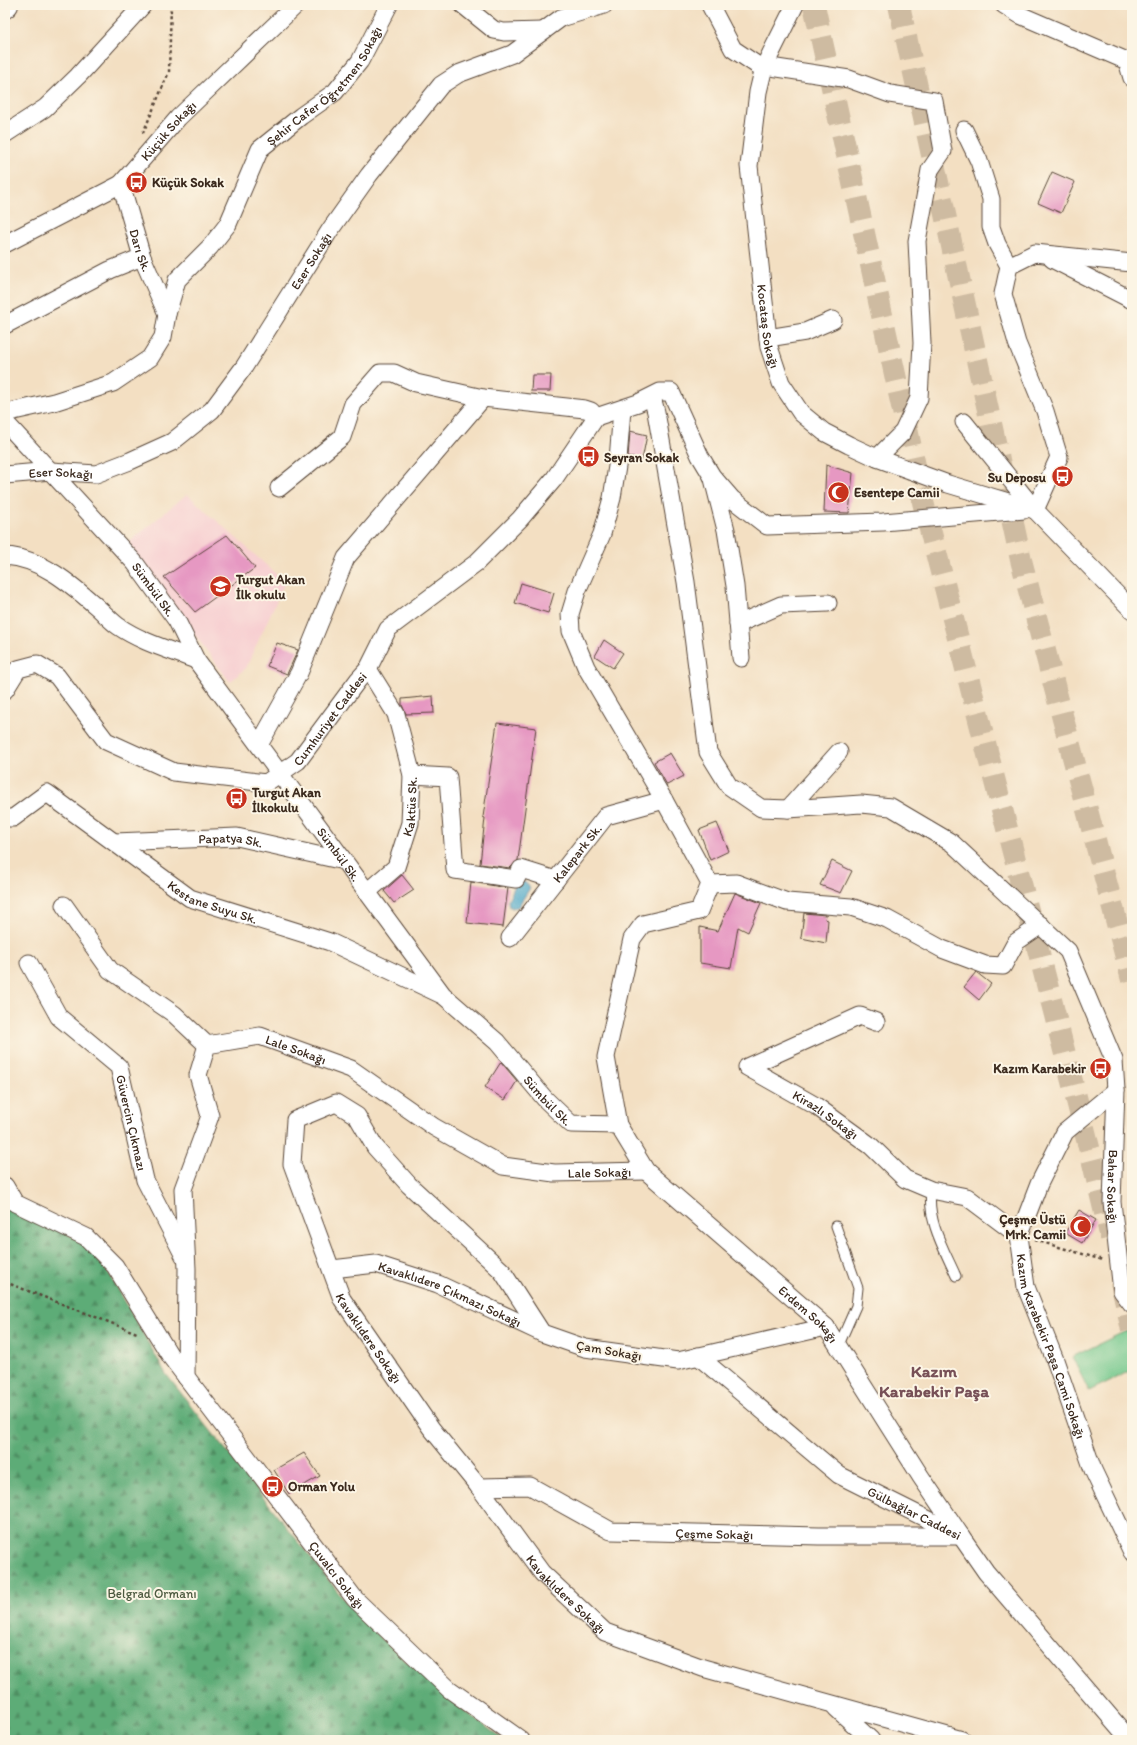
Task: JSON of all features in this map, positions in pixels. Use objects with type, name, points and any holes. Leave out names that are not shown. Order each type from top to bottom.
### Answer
[{"type":"street","points":[[5,134],[45,108],[78,76],[143,5]]},
{"type":"street","name":"Küçük Sokağı","points":[[5,244],[121,184],[178,118],[296,5]]},
{"type":"street","name":"Şehir Cafer Öğretmen Sokağı","points":[[5,413],[54,402],[113,383],[150,358],[163,337],[167,314],[177,280],[210,248],[228,224],[260,149],[301,116],[335,92],[360,61],[389,5]]},
{"type":"street","points":[[463,5],[494,30],[504,32],[542,31]]},
{"type":"street","name":"Eser Sokağı","points":[[5,475],[51,471],[96,474],[130,461],[172,442],[212,410],[244,367],[330,230],[364,181],[441,85],[458,74],[512,54],[561,18],[604,5]]},
{"type":"street","points":[[710,5],[733,49],[756,65],[849,79],[890,94],[934,101],[943,151],[930,170],[917,241],[922,343],[919,398],[903,432],[877,458]]},
{"type":"street","name":"Kocataş Sokağı","points":[[795,5],[764,67],[758,92],[748,166],[769,347],[781,384],[801,413],[824,432],[877,458],[948,484],[1035,510]]},
{"type":"street","points":[[1004,5],[1020,15],[1128,61],[1132,78]]},
{"type":"street","points":[[964,130],[979,161],[991,199],[991,227],[996,244],[1009,266],[1003,294],[1017,343],[1045,411],[1059,457],[1035,510]]},
{"type":"street","name":"Darı Sk.","points":[[121,184],[142,257],[167,314]]},
{"type":"street","points":[[1009,266],[1035,253],[1132,263]]},
{"type":"street","points":[[1042,254],[1132,300]]},
{"type":"street","points":[[5,325],[110,270],[142,257]]},
{"type":"street","points":[[768,338],[805,332],[833,320]]},
{"type":"street","points":[[279,488],[342,437],[352,404],[380,373],[394,373],[416,383],[483,398],[585,409],[591,411],[596,417],[622,409],[666,391],[671,392],[674,395],[700,456],[712,476],[732,499],[767,526],[883,522],[1035,510]]},
{"type":"street","name":"Bahar Sokağı","points":[[652,397],[656,412],[686,582],[708,752],[729,786],[761,808],[788,809],[861,804],[891,807],[952,843],[1068,951],[1114,1060],[1116,1090],[1112,1202],[1122,1291],[1132,1304]]},
{"type":"street","points":[[259,745],[299,673],[346,558],[483,398]]},
{"type":"street","points":[[622,409],[618,460],[612,498],[602,534],[577,591],[570,614],[571,631],[586,667],[664,800],[710,884]]},
{"type":"street","name":"Cumhuriyet Caddesi","points":[[5,690],[18,669],[37,664],[58,676],[106,741],[174,772],[266,783],[298,761],[358,680],[368,669],[388,629],[476,563],[520,519],[554,480],[596,417]]},
{"type":"street","name":"Sümbül Sk.","points":[[5,422],[135,563],[177,621],[196,660],[443,996],[498,1042],[545,1099],[571,1124],[618,1125]]},
{"type":"street","points":[[964,422],[1035,510],[1132,610]]},
{"type":"street","points":[[712,476],[726,530],[732,565],[740,658]]},
{"type":"street","points":[[5,556],[16,557],[41,565],[77,590],[118,626],[155,645],[196,660]]},
{"type":"street","points":[[738,624],[781,606],[828,603]]},
{"type":"street","name":"Kaktüs Sk.","points":[[367,892],[396,867],[410,823],[412,775],[396,714],[368,669]]},
{"type":"street","points":[[788,809],[839,752]]},
{"type":"street","points":[[412,775],[448,777],[455,870],[516,879],[521,868],[556,880]]},
{"type":"street","name":"Kestane Suyu Sk.","points":[[5,818],[13,818],[47,793],[116,842],[190,898],[330,942],[443,996]]},
{"type":"street","name":"Kalepark Sk.","points":[[510,938],[606,816],[664,800]]},
{"type":"street","name":"Papatya Sk.","points":[[116,842],[237,836],[344,861]]},
{"type":"street","points":[[710,884],[736,884],[787,902],[851,907],[887,919],[942,949],[985,965],[1003,966],[1016,942],[1040,925]]},
{"type":"street","points":[[618,1125],[606,1057],[632,939],[643,924],[698,911],[710,884]]},
{"type":"street","points":[[64,905],[110,970],[174,1014],[207,1045],[198,1075],[210,1116],[183,1188],[186,1261],[186,1377]]},
{"type":"street","name":"Güvercin Çıkmazı","points":[[29,963],[59,1017],[119,1067],[145,1180],[186,1261]]},
{"type":"street","name":"Kirazlı Sokağı","points":[[876,1022],[860,1016],[747,1067],[816,1106],[871,1146],[905,1179],[931,1190],[967,1197],[1019,1236]]},
{"type":"street","name":"Lale Sokağı","points":[[207,1045],[260,1036],[351,1069],[434,1127],[503,1166],[554,1173],[646,1171]]},
{"type":"street","name":"Kazım Karabekir Paşa Cami Sokağı","points":[[1116,1090],[1065,1132],[1039,1184],[1019,1236],[1026,1287],[1055,1360],[1093,1470],[1132,1552]]},
{"type":"street","name":"Kavaklıdere Sokağı","points":[[542,1333],[502,1271],[409,1185],[374,1147],[357,1116],[336,1103],[295,1120],[292,1164],[342,1299],[431,1428],[479,1487],[542,1573],[605,1632],[703,1668],[833,1706],[962,1740]]},
{"type":"street","name":"Erdem Sokağı","points":[[618,1125],[646,1171],[826,1327],[921,1477],[961,1536]]},
{"type":"street","name":"Çuvalcı Sokağı","points":[[5,1186],[15,1203],[86,1237],[115,1266],[162,1343],[186,1377],[355,1598],[449,1689],[521,1740]]},
{"type":"street","name":"Kavaklıdere Çıkmazı Sokağı","points":[[332,1269],[376,1264],[438,1284],[542,1333]]},
{"type":"street","name":"Çam Sokağı","points":[[542,1333],[584,1348],[678,1361],[826,1327]]},
{"type":"street","name":"Gülbağlar Caddesi","points":[[698,1356],[839,1475],[961,1536],[986,1572],[1130,1740]]},
{"type":"street","name":"Çeşme Sokağı","points":[[479,1487],[530,1486],[611,1531],[819,1536],[961,1536]]},
{"type":"street","points":[[833,1706],[871,1740]]},
{"type":"lane","points":[[931,1190],[929,1205],[938,1238],[956,1276]]},
{"type":"lane","points":[[836,1226],[858,1288],[856,1306],[838,1347]]},
{"type":"path","points":[[142,135],[169,72],[171,5]]},
{"type":"path","points":[[1019,1236],[1119,1264]]},
{"type":"path","points":[[5,1282],[162,1343]]},
{"type":"shaded area","name":"Turgut Akan İlk okulu","points":[[187,494],[285,582],[246,668],[230,682],[127,544]]},
{"type":"green space","name":"Belgrad Ormanı","points":[[5,1197],[85,1244],[110,1275],[166,1374],[346,1602],[377,1634],[446,1697],[504,1740],[5,1740]]},
{"type":"green space","points":[[1132,1328],[1132,1370],[1089,1391],[1072,1357]]},
{"type":"water","points":[[522,881],[528,884],[530,888],[518,907],[512,908],[509,906],[508,901],[515,885]]},
{"type":"building","points":[[1052,172],[1075,182],[1061,213],[1038,203]]},
{"type":"building","points":[[532,375],[551,375],[550,391],[531,391]]},
{"type":"building","points":[[630,431],[647,435],[642,460],[628,457]]},
{"type":"building","name":"Esentepe Camii","points":[[826,465],[853,473],[849,513],[824,512]]},
{"type":"building","points":[[227,535],[255,568],[195,612],[164,577]]},
{"type":"building","points":[[521,583],[554,593],[548,613],[515,603]]},
{"type":"building","points":[[604,640],[623,653],[613,668],[595,656]]},
{"type":"building","points":[[277,643],[298,650],[287,674],[267,666]]},
{"type":"building","points":[[433,696],[434,713],[406,714],[402,705],[402,699]]},
{"type":"building","points":[[497,723],[536,728],[518,860],[510,868],[480,864],[485,818],[483,817]]},
{"type":"building","points":[[670,753],[684,776],[667,785],[654,762]]},
{"type":"building","points":[[717,823],[729,851],[710,860],[699,830]]},
{"type":"building","points":[[832,861],[852,871],[841,893],[820,885]]},
{"type":"building","points":[[402,875],[414,890],[394,903],[384,891]]},
{"type":"building","points":[[471,882],[508,888],[503,927],[467,923]]},
{"type":"building","points":[[735,893],[761,903],[748,932],[738,927],[731,968],[700,963],[700,927],[718,931]]},
{"type":"building","points":[[804,913],[826,915],[825,919],[828,920],[826,943],[801,938]]},
{"type":"building","points":[[976,972],[991,984],[979,1000],[964,987]]},
{"type":"building","points":[[501,1062],[517,1081],[505,1100],[485,1087]]},
{"type":"building","name":"Çeşme Üstü Mrk. Camii","points":[[1079,1210],[1096,1220],[1082,1243],[1065,1233]]},
{"type":"building","points":[[304,1453],[320,1476],[289,1494],[274,1470]]},
{"type":"tunnel","points":[[814,5],[923,502],[1111,1238]]},
{"type":"tunnel","points":[[899,5],[1021,560],[1132,980]]},
{"type":"tunnel","points":[[1121,1282],[1132,1330]]},
{"type":"place","name":"Küçük Sokak","points":[[136,182]]},
{"type":"place","name":"Seyran Sokak","points":[[589,457]]},
{"type":"place","name":"Su Deposu","points":[[1062,477]]},
{"type":"place","name":"Esentepe Camii","points":[[838,492]]},
{"type":"place","name":"Turgut Akan İlk okulu","points":[[220,586]]},
{"type":"place","name":"Turgut Akan İlkokulu","points":[[236,799]]},
{"type":"place","name":"Kazım Karabekir","points":[[1101,1068]]},
{"type":"place","name":"Çeşme Üstü Mrk. Camii","points":[[1081,1226]]},
{"type":"place","name":"Orman Yolu","points":[[272,1486]]},
{"type":"district","name":"Kazım Karabekir Paşa","points":[[934,1381]]}]
